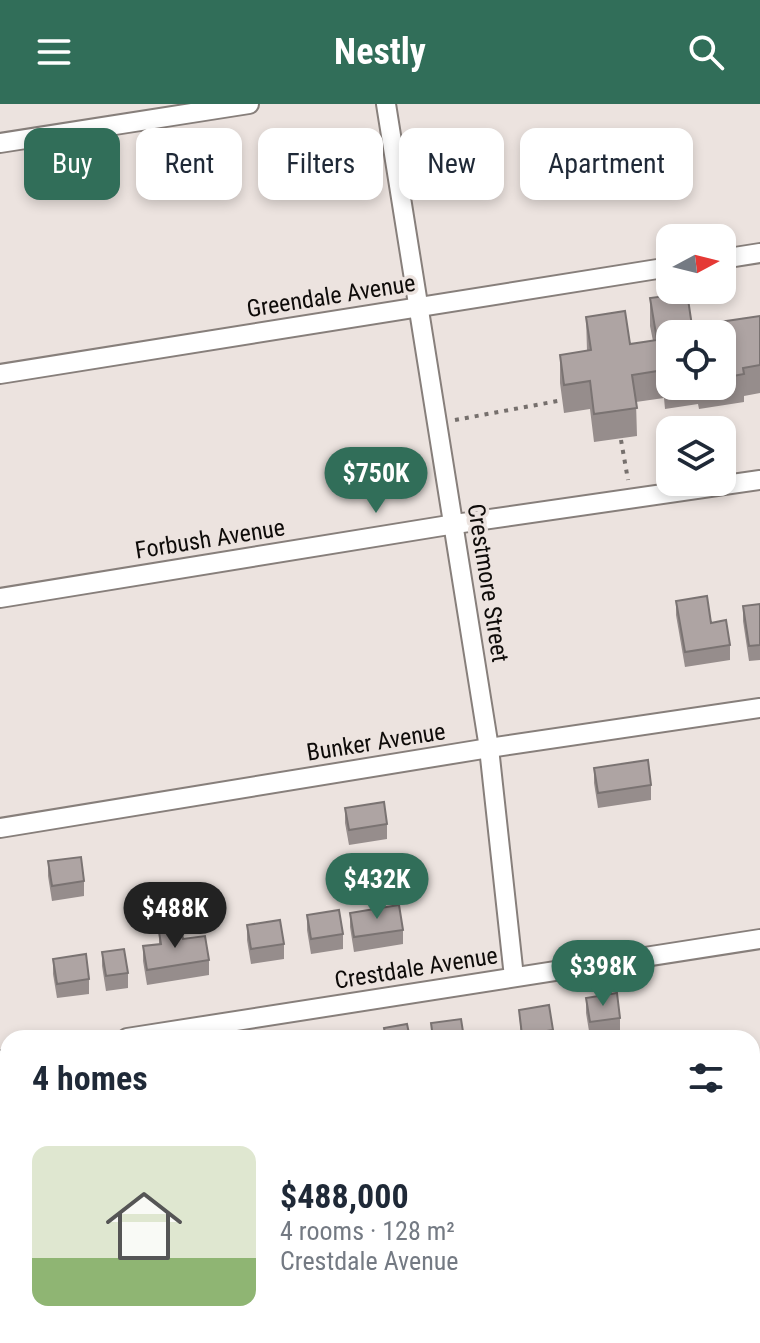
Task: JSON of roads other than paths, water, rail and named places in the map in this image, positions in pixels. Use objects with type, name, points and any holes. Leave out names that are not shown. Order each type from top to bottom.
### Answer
[{"type":"street","points":[[0,143],[249,104]]},
{"type":"street","name":"Crestmore Street","points":[[386,104],[489,748],[514,977]]},
{"type":"street","points":[[736,257],[760,253]]},
{"type":"street","name":"Greendale Avenue","points":[[0,374],[656,269]]},
{"type":"street","name":"Forbush Avenue","points":[[0,598],[455,524],[760,480]]},
{"type":"street","name":"Bunker Avenue","points":[[0,828],[489,748],[760,708]]},
{"type":"street","name":"Crestdale Avenue","points":[[205,1030],[760,939]]}]
